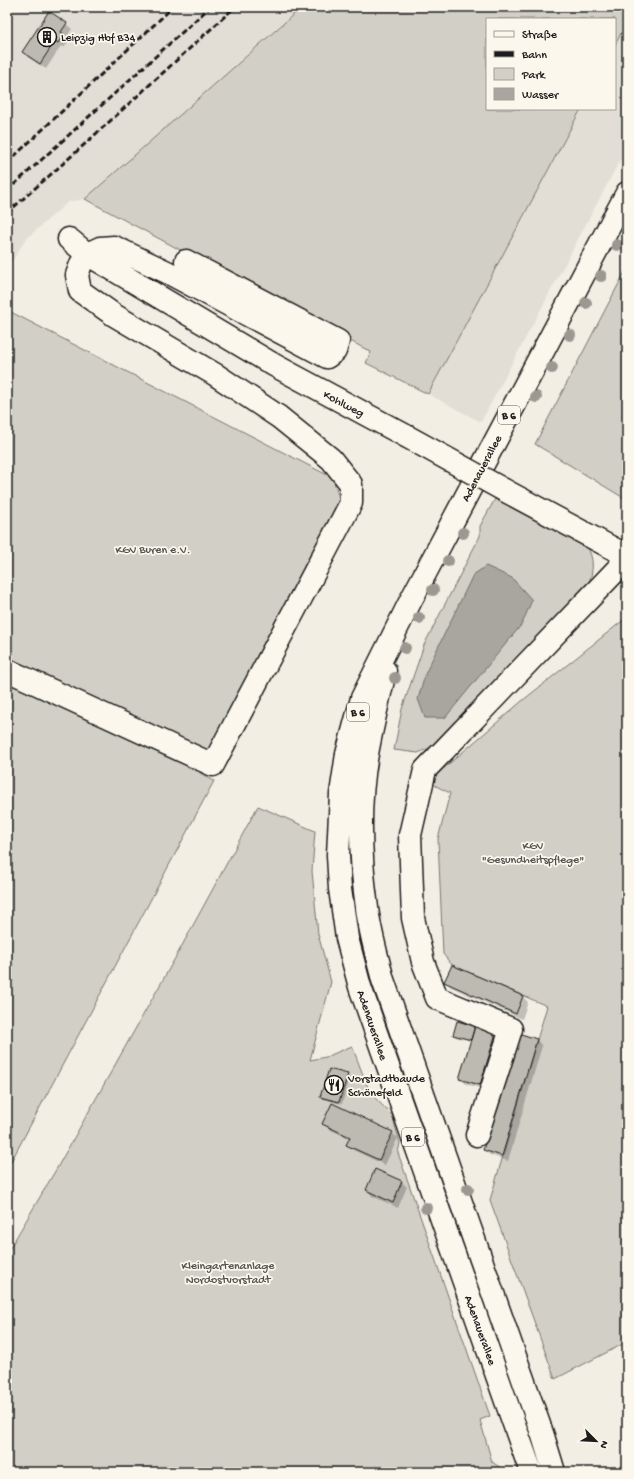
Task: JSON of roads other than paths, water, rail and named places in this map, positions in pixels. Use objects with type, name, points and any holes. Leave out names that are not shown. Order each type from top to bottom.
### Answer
[{"type":"main road","name":"Adenauerallee","points":[[531,1472],[360,987],[347,938],[340,888],[338,856],[341,794],[347,754],[362,698],[411,600],[627,193]]},
{"type":"main road","name":"Kohlweg","points":[[69,239],[87,254],[274,365],[627,556]]},
{"type":"main road","points":[[7,670],[213,765],[351,503],[351,484],[331,459],[279,417],[216,374],[114,315],[80,292],[77,275],[87,254],[100,248],[114,247],[167,272],[327,357],[334,351],[338,342],[186,261]]},
{"type":"main road","points":[[477,1136],[511,1029],[437,998],[423,962],[413,918],[410,834],[425,770],[627,559]]},
{"type":"main road","name":"Adenauerallee","points":[[393,637],[367,755],[362,795],[361,822],[363,876],[368,916],[383,980],[541,1428],[554,1472]]},
{"type":"water","points":[[486,566],[512,578],[532,600],[522,624],[445,718],[425,718],[418,699],[426,672],[473,575]]},
{"type":"railway","points":[[7,163],[173,7]]},
{"type":"railway","points":[[7,191],[210,7]]},
{"type":"railway","points":[[7,213],[235,7]]},
{"type":"place","name":"Leipzig Hbf B34","points":[[47,37]]},
{"type":"place","name":"Vorstadtbaude Schönefeld","points":[[334,1085]]},
{"type":"park label","name":"KGV Buren e.V.","points":[[153,549]]},
{"type":"park label","name":"KGV \"Gesundheitspflege\"","points":[[533,852]]},
{"type":"park label","name":"Kleingartenanlage Nordostvorstadt","points":[[228,1272]]}]
